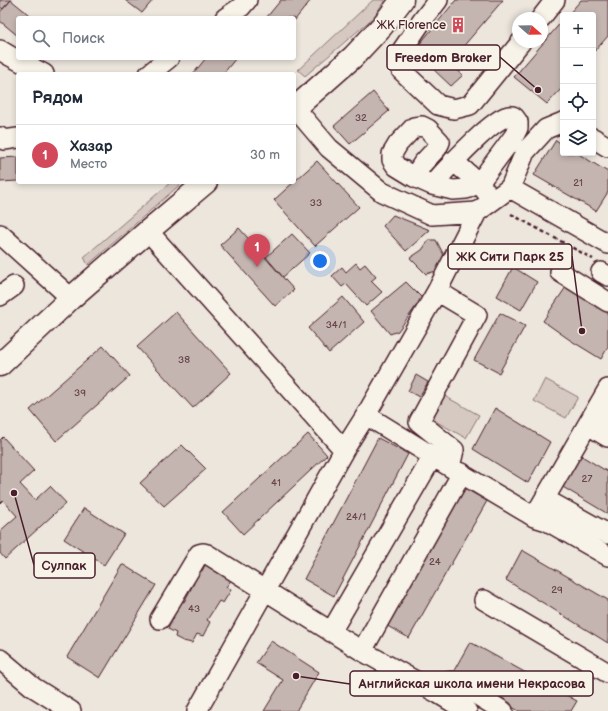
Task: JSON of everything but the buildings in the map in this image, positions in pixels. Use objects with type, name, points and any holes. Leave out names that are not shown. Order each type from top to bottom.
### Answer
[{"type":"main road","points":[[296,107],[353,57],[382,26],[402,0]]},
{"type":"main road","points":[[0,365],[71,298],[204,184]]},
{"type":"street","points":[[229,16],[241,7],[247,0]]},
{"type":"street","points":[[438,0],[398,56],[401,70],[438,104],[454,109],[470,105],[516,48]]},
{"type":"street","points":[[546,12],[555,0]]},
{"type":"street","points":[[0,50],[16,59]]},
{"type":"street","points":[[18,60],[40,72]]},
{"type":"street","points":[[152,72],[166,60]]},
{"type":"street","points":[[296,111],[329,148],[382,192],[432,215],[477,212]]},
{"type":"street","points":[[414,177],[432,184],[453,190],[466,189],[479,183],[514,136],[518,128],[518,122],[514,117],[506,116],[485,131],[453,161],[432,184]]},
{"type":"street","points":[[197,711],[344,450],[366,415],[437,291],[477,212],[510,188],[525,152],[546,129],[560,123]]},
{"type":"street","points":[[0,137],[4,140],[16,138]]},
{"type":"street","points":[[596,140],[608,147]]},
{"type":"street","points":[[453,161],[479,183],[493,200]]},
{"type":"street","points":[[510,188],[608,244]]},
{"type":"street","points":[[148,231],[344,450]]},
{"type":"street","points":[[0,234],[71,298]]},
{"type":"street","points":[[560,272],[608,302]]},
{"type":"street","points":[[362,651],[456,470],[454,450],[419,422],[477,315],[437,291]]},
{"type":"street","points":[[540,519],[608,389]]},
{"type":"street","points":[[366,415],[540,519],[608,556]]},
{"type":"street","points":[[608,415],[598,431],[608,438]]},
{"type":"street","points":[[331,632],[433,456]]},
{"type":"street","points":[[540,519],[554,504],[608,534]]},
{"type":"street","points":[[160,619],[199,554],[207,554],[362,651],[440,694],[467,711]]},
{"type":"street","points":[[484,600],[608,673]]},
{"type":"street","points":[[0,659],[33,687],[71,711]]},
{"type":"street","points":[[440,694],[444,685],[447,682],[452,681],[503,711]]},
{"type":"path","points":[[511,214],[601,269]]},
{"type":"shaded area","points":[[373,0],[385,0],[373,18],[305,76],[298,70]]},
{"type":"shaded area","points":[[169,184],[181,184],[88,265],[84,257]]},
{"type":"shaded area","points":[[545,379],[578,397],[566,418],[534,401]]},
{"type":"shaded area","points":[[439,393],[479,415],[466,438],[426,416]]},
{"type":"place","name":"ЖК Florence","points":[[458,25]]},
{"type":"place","name":"Freedom Broker","points":[[538,90]]},
{"type":"place","name":"Хазар","points":[[257,267]]},
{"type":"place","name":"ЖК Сити Парк 25","points":[[582,331]]},
{"type":"place","name":"Сулпак","points":[[14,493]]},
{"type":"place","name":"Английская школа имени Некрасова","points":[[296,676]]}]
